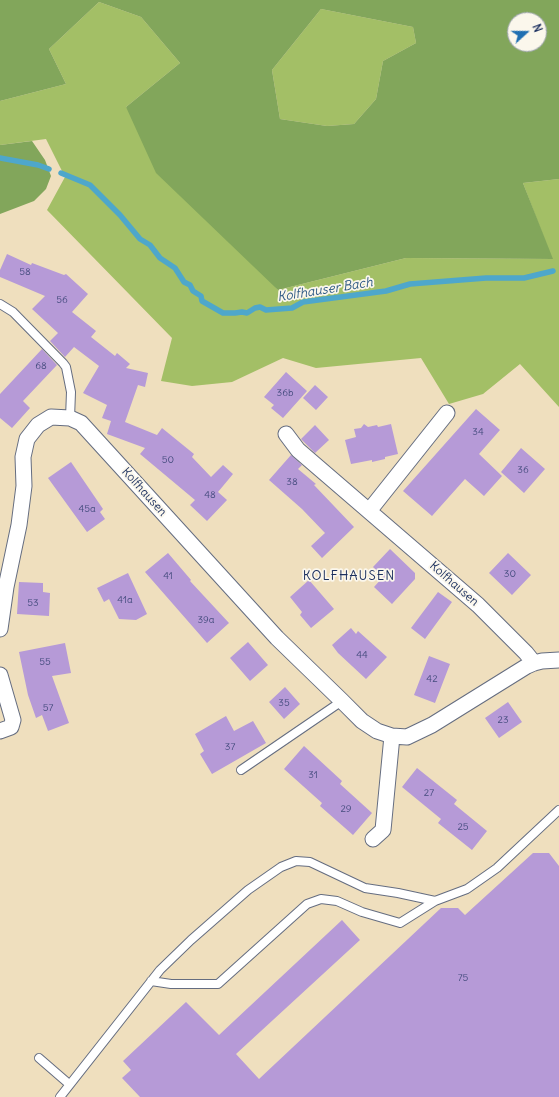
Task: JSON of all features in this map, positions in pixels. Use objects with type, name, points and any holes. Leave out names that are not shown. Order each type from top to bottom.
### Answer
[{"type":"street","points":[[369,511],[447,413]]},
{"type":"street","name":"Kolfhausen","points":[[0,628],[6,587],[19,525],[24,486],[23,457],[27,439],[38,424],[51,417],[70,418],[81,422],[278,638],[362,722],[377,731],[392,736],[407,737],[432,725],[471,702],[520,669],[534,663],[559,660]]},
{"type":"street","name":"Kolfhausen","points":[[286,434],[298,450],[478,605],[534,663]]},
{"type":"street","points":[[0,675],[13,720],[10,727],[0,731]]},
{"type":"street","points":[[373,839],[383,830],[392,736]]},
{"type":"lane","points":[[0,304],[12,312],[66,367],[71,392],[70,418]]},
{"type":"lane","points":[[241,770],[342,701]]},
{"type":"lane","points":[[151,981],[171,984],[218,984],[307,904],[322,899],[338,901],[362,912],[400,923],[435,900],[467,889],[498,868],[559,810]]},
{"type":"lane","points":[[60,1097],[160,970],[191,940],[248,890],[281,867],[296,861],[310,862],[365,888],[435,900]]},
{"type":"lane","points":[[39,1058],[69,1084]]},
{"type":"green space","points":[[0,0],[559,0],[559,179],[523,183],[553,259],[406,258],[278,290],[156,173],[126,107],[180,63],[141,17],[99,2],[49,49],[66,84],[0,101]],"holes":[[[321,9],[413,27],[416,43],[383,61],[376,99],[354,124],[327,126],[280,119],[272,70]]]},
{"type":"green space","points":[[99,2],[141,17],[180,63],[126,107],[278,290],[406,258],[552,259],[523,183],[559,179],[559,407],[520,364],[483,394],[449,404],[421,358],[316,368],[283,358],[232,382],[192,386],[161,381],[172,338],[47,210],[65,177],[46,139],[0,145],[0,101],[66,84],[49,49]]},
{"type":"green space","points":[[321,9],[413,27],[416,43],[383,61],[376,99],[354,124],[327,126],[280,119],[272,70]]},
{"type":"green space","points":[[32,141],[45,160],[51,176],[46,189],[34,201],[0,214],[0,145]]},
{"type":"building","points":[[7,254],[31,265],[32,263],[64,275],[66,274],[88,294],[72,312],[96,331],[91,337],[115,356],[117,353],[130,364],[126,368],[148,373],[145,387],[138,385],[125,422],[157,435],[162,428],[194,454],[192,457],[211,477],[223,465],[233,474],[218,492],[227,500],[207,521],[190,505],[195,500],[140,454],[145,448],[107,434],[111,421],[102,418],[107,405],[83,393],[99,366],[74,347],[65,357],[50,341],[58,333],[32,309],[45,296],[0,277],[0,270]]},
{"type":"building","points":[[42,349],[57,365],[23,401],[30,408],[12,428],[0,418],[0,394]]},
{"type":"building","points":[[286,372],[307,391],[283,418],[271,408],[274,405],[264,397]]},
{"type":"building","points":[[315,385],[328,397],[316,410],[303,398]]},
{"type":"building","points":[[476,409],[500,430],[479,454],[502,476],[484,496],[465,479],[432,516],[403,491]]},
{"type":"building","points":[[364,424],[368,427],[377,425],[378,427],[391,424],[398,454],[372,462],[372,460],[351,464],[345,440],[356,437],[354,429],[361,428]]},
{"type":"building","points":[[315,425],[329,440],[315,453],[301,439]]},
{"type":"building","points":[[521,448],[545,469],[524,493],[501,472]]},
{"type":"building","points":[[291,455],[302,465],[298,469],[316,484],[314,485],[354,527],[322,558],[311,546],[325,533],[302,509],[269,480]]},
{"type":"building","points":[[71,462],[103,509],[100,512],[105,519],[87,532],[48,478]]},
{"type":"building","points":[[390,549],[415,573],[415,579],[392,604],[374,587],[383,577],[373,567]]},
{"type":"building","points":[[168,553],[191,580],[190,581],[229,623],[207,643],[145,572]]},
{"type":"building","points":[[508,553],[531,575],[512,595],[489,573]]},
{"type":"building","points":[[128,573],[147,614],[136,620],[119,619],[109,599],[104,602],[97,588]]},
{"type":"building","points":[[309,580],[334,609],[311,628],[300,615],[302,612],[290,597]]},
{"type":"building","points":[[19,582],[43,583],[43,592],[50,593],[49,616],[17,614]]},
{"type":"building","points":[[438,592],[452,602],[425,639],[411,628]]},
{"type":"building","points":[[351,628],[356,634],[358,631],[387,657],[366,679],[338,653],[332,645]]},
{"type":"building","points":[[248,642],[268,665],[250,681],[230,658]]},
{"type":"building","points":[[65,643],[71,673],[52,676],[69,723],[48,731],[42,715],[36,718],[28,695],[19,652]]},
{"type":"building","points":[[429,656],[450,664],[435,703],[414,695]]},
{"type":"building","points":[[285,687],[300,704],[284,719],[269,702]]},
{"type":"building","points":[[508,702],[522,722],[499,738],[485,718]]},
{"type":"building","points":[[226,716],[234,731],[253,721],[266,743],[212,774],[200,754],[204,751],[195,734]]},
{"type":"building","points":[[304,746],[342,781],[340,784],[372,813],[353,835],[320,806],[322,803],[284,769]]},
{"type":"building","points":[[417,768],[457,800],[454,804],[487,831],[472,850],[438,823],[441,819],[402,787]]},
{"type":"building","points":[[533,853],[549,853],[559,866],[559,1097],[140,1097],[122,1078],[131,1070],[123,1061],[186,1002],[219,1035],[342,920],[360,940],[236,1054],[259,1079],[441,908],[458,908],[465,915]]},
{"type":"waterway","name":"Kolfhauser Bach","points":[[0,158],[38,165],[49,169]]},
{"type":"waterway","name":"Kolfhauser Bach","points":[[61,173],[90,185],[120,215],[140,239],[150,245],[160,258],[175,268],[184,282],[190,285],[193,291],[201,296],[202,301],[223,313],[247,313],[260,307],[266,310],[292,308],[303,302],[386,291],[410,284],[486,278],[524,278],[553,271]]},
{"type":"district","name":"KOLFHAUSEN","points":[[349,576]]}]
